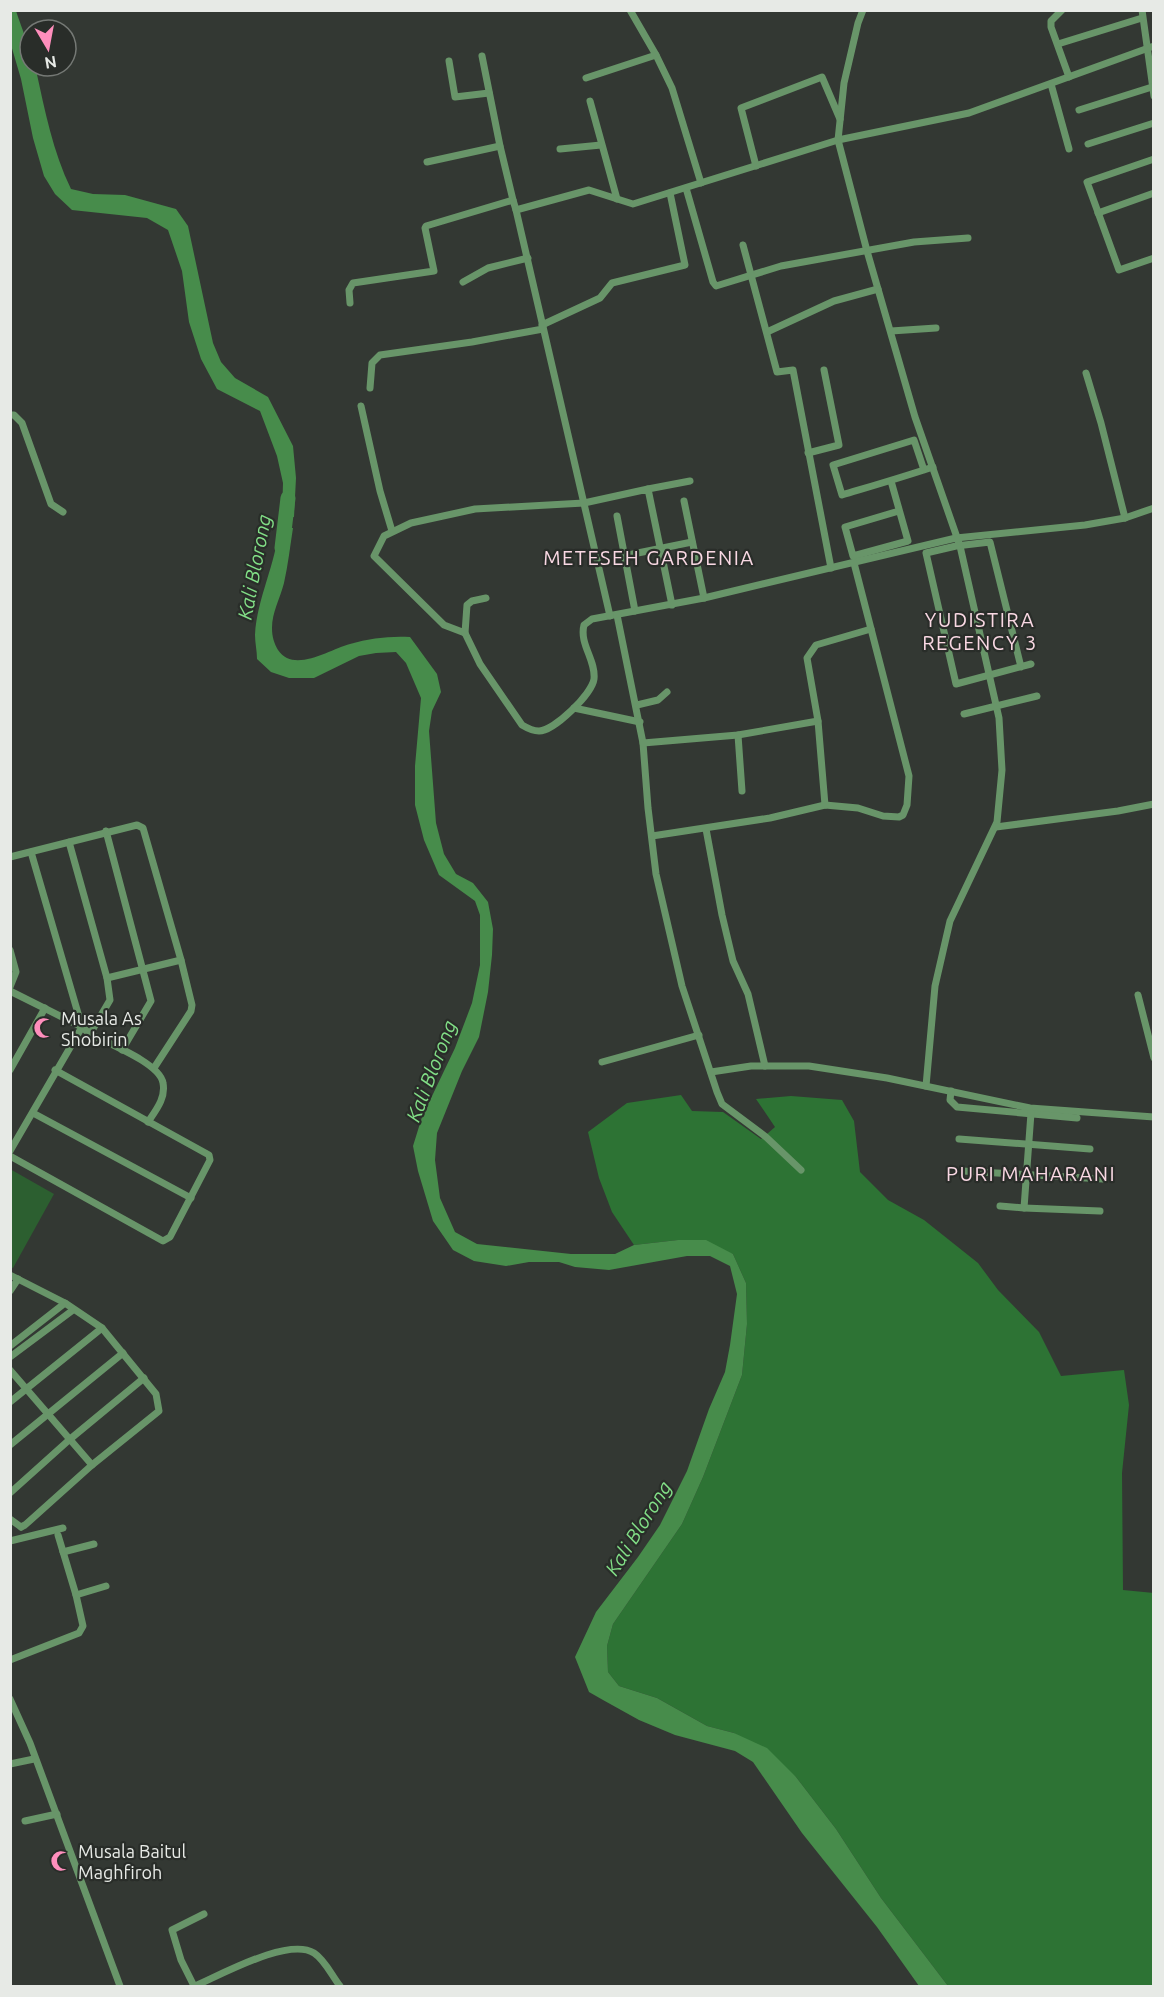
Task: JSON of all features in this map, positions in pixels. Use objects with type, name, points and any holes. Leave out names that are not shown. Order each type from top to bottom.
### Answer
[{"type":"street","points":[[630,10],[672,88],[701,183]]},
{"type":"street","points":[[863,10],[844,83],[838,140],[915,417],[957,543],[999,718],[1002,770],[996,827],[950,921],[935,986],[926,1086]]},
{"type":"street","points":[[1062,10],[1051,21],[1051,27],[1069,77]]},
{"type":"street","points":[[1058,44],[1142,14],[1150,48],[1154,96]]},
{"type":"street","points":[[516,210],[589,190],[633,204],[838,140],[969,113],[1150,48]]},
{"type":"street","points":[[586,78],[656,55]]},
{"type":"street","points":[[482,56],[500,146],[584,503],[637,705],[656,874],[682,986],[722,1104],[766,1137],[801,1170]]},
{"type":"street","points":[[449,61],[455,97],[489,93]]},
{"type":"street","points":[[756,166],[741,108],[822,77],[840,119]]},
{"type":"street","points":[[1051,84],[1069,149]]},
{"type":"street","points":[[1078,110],[1152,87]]},
{"type":"street","points":[[590,101],[617,199]]},
{"type":"street","points":[[1088,144],[1154,123]]},
{"type":"street","points":[[560,149],[602,145]]},
{"type":"street","points":[[427,162],[500,146]]},
{"type":"street","points":[[1154,159],[1087,182],[1120,273],[1154,258]]},
{"type":"street","points":[[687,188],[716,286],[781,266],[914,242],[968,238]]},
{"type":"street","points":[[370,388],[372,363],[380,355],[471,342],[543,327],[600,298],[612,283],[685,265],[670,193]]},
{"type":"street","points":[[1098,213],[1154,193]]},
{"type":"street","points":[[350,303],[349,290],[353,283],[434,271],[426,226],[513,201]]},
{"type":"street","points":[[743,245],[777,372],[793,370],[831,568]]},
{"type":"street","points":[[463,282],[488,268],[528,258]]},
{"type":"street","points":[[767,332],[834,301],[878,289]]},
{"type":"street","points":[[891,331],[936,328]]},
{"type":"street","points":[[808,453],[839,445],[824,370]]},
{"type":"street","points":[[1086,373],[1125,518]]},
{"type":"street","points":[[361,406],[380,491],[392,531]]},
{"type":"street","points":[[10,415],[14,415],[22,423],[51,504],[63,512]]},
{"type":"street","points":[[924,470],[914,440],[833,465],[842,495],[891,481],[924,470],[933,467]]},
{"type":"street","points":[[465,633],[444,625],[374,556],[384,536],[411,523],[475,509],[584,503],[690,481]]},
{"type":"street","points":[[891,481],[908,541],[853,556],[845,527],[899,511]]},
{"type":"street","points":[[648,489],[672,605]]},
{"type":"street","points":[[684,501],[704,598]]},
{"type":"street","points":[[486,598],[472,601],[467,605],[465,633],[485,672],[522,725],[531,730],[540,731],[547,729],[574,708],[591,689],[594,677],[582,634],[584,625],[592,619],[672,605],[831,568],[957,543],[1125,518],[1154,508]]},
{"type":"street","points":[[617,516],[635,611]]},
{"type":"street","points":[[623,556],[692,542]]},
{"type":"street","points":[[1021,667],[990,542],[957,543],[926,553],[956,684],[988,676],[1021,667],[1031,664]]},
{"type":"street","points":[[652,836],[770,818],[825,805],[858,808],[883,816],[903,815],[907,805],[909,776],[854,563]]},
{"type":"street","points":[[825,805],[818,721],[807,658],[810,650],[816,645],[872,629]]},
{"type":"street","points":[[637,705],[658,700],[667,692]]},
{"type":"street","points":[[964,714],[1036,696]]},
{"type":"street","points":[[574,708],[640,722]]},
{"type":"street","points":[[643,743],[738,735],[818,721]]},
{"type":"street","points":[[738,735],[742,791]]},
{"type":"street","points":[[996,827],[1154,804]]},
{"type":"street","points":[[10,856],[106,831],[137,825],[143,828],[192,1005],[191,1011],[154,1068]]},
{"type":"street","points":[[706,829],[722,915],[734,961],[748,994],[765,1066]]},
{"type":"street","points":[[106,831],[151,1001],[122,1050]]},
{"type":"street","points":[[69,842],[107,978],[110,1000],[90,1034]]},
{"type":"street","points":[[10,1151],[82,1027],[31,852]]},
{"type":"street","points":[[10,950],[16,972],[10,989],[154,1068],[163,1080],[163,1095],[148,1122]]},
{"type":"street","points":[[107,978],[181,960]]},
{"type":"street","points":[[1138,995],[1154,1058]]},
{"type":"street","points":[[10,1070],[45,1008]]},
{"type":"street","points":[[602,1062],[699,1035]]},
{"type":"street","points":[[711,1072],[751,1066],[809,1066],[926,1086],[1030,1108],[1154,1117]]},
{"type":"street","points":[[10,1156],[162,1241],[170,1238],[191,1198],[210,1161],[210,1156],[55,1070]]},
{"type":"street","points":[[951,1091],[950,1100],[957,1107],[1077,1118]]},
{"type":"street","points":[[33,1113],[191,1198]]},
{"type":"street","points":[[1024,1208],[1031,1113]]},
{"type":"street","points":[[959,1139],[1090,1149]]},
{"type":"street","points":[[963,1171],[1103,1179]]},
{"type":"street","points":[[1000,1206],[1100,1211]]},
{"type":"street","points":[[10,1275],[65,1303],[102,1328],[156,1394],[159,1411],[21,1527]]},
{"type":"street","points":[[10,1291],[18,1279]]},
{"type":"street","points":[[10,1346],[65,1303]]},
{"type":"street","points":[[10,1357],[73,1310]]},
{"type":"street","points":[[10,1402],[102,1328]]},
{"type":"street","points":[[10,1446],[123,1353]]},
{"type":"street","points":[[10,1370],[92,1465]]},
{"type":"street","points":[[10,1493],[144,1378]]},
{"type":"street","points":[[10,1519],[21,1527]]},
{"type":"street","points":[[10,1525],[21,1527]]},
{"type":"street","points":[[10,1540],[63,1527]]},
{"type":"street","points":[[10,1660],[79,1633],[83,1626],[58,1535]]},
{"type":"street","points":[[63,1552],[94,1544]]},
{"type":"street","points":[[76,1595],[106,1586]]},
{"type":"street","points":[[10,1699],[22,1721],[34,1759],[57,1814],[120,1986]]},
{"type":"street","points":[[10,1764],[34,1759]]},
{"type":"street","points":[[26,1821],[57,1814]]},
{"type":"street","points":[[204,1914],[172,1930],[181,1960],[195,1986],[288,1948],[302,1949],[317,1955],[340,1986]]},
{"type":"shaded area","points":[[10,11],[16,11],[18,18],[18,69],[11,45]]},
{"type":"shaded area","points":[[38,78],[54,146],[71,189],[93,194],[125,195],[176,209],[188,226],[213,343],[221,362],[235,378],[268,397],[293,446],[296,478],[294,517],[282,516],[283,483],[277,456],[260,411],[217,389],[201,359],[189,322],[182,271],[168,230],[147,218],[72,210],[55,194],[44,176],[33,138],[21,79]]},
{"type":"shaded area","points":[[279,527],[293,528],[284,583],[272,622],[274,642],[285,657],[303,660],[365,640],[410,637],[437,674],[441,692],[432,711],[429,731],[436,823],[444,854],[456,874],[473,883],[488,902],[493,929],[488,992],[479,1037],[462,1071],[437,1133],[435,1160],[440,1198],[455,1232],[477,1244],[571,1254],[615,1254],[634,1245],[678,1240],[706,1240],[733,1254],[746,1283],[747,1324],[742,1375],[703,1477],[682,1524],[613,1624],[607,1646],[608,1672],[619,1686],[657,1698],[707,1726],[734,1733],[767,1748],[796,1777],[836,1829],[881,1898],[948,1986],[919,1986],[877,1927],[802,1833],[753,1762],[735,1751],[675,1735],[639,1720],[589,1692],[575,1657],[596,1612],[660,1525],[687,1471],[725,1372],[737,1294],[730,1266],[710,1256],[687,1256],[609,1270],[575,1267],[559,1262],[529,1262],[506,1266],[474,1261],[453,1250],[433,1221],[413,1146],[422,1117],[455,1048],[472,1003],[480,965],[480,915],[475,901],[439,875],[424,840],[415,805],[415,766],[421,698],[406,663],[396,652],[376,653],[359,656],[314,678],[289,678],[271,672],[257,659],[256,621]]},
{"type":"shaded area","points":[[681,1095],[692,1111],[723,1112],[761,1139],[775,1127],[756,1099],[791,1096],[842,1100],[854,1121],[860,1172],[888,1200],[924,1220],[978,1263],[998,1290],[1039,1332],[1061,1376],[1124,1370],[1129,1405],[1122,1473],[1123,1590],[1154,1593],[1153,1986],[948,1986],[881,1898],[836,1829],[796,1777],[734,1733],[707,1726],[657,1698],[619,1686],[608,1672],[607,1646],[613,1624],[682,1524],[703,1477],[742,1375],[747,1324],[746,1283],[733,1254],[678,1240],[634,1245],[612,1212],[599,1178],[588,1132],[627,1103]]},
{"type":"shaded area","points":[[10,1169],[54,1194],[13,1268],[10,1267]]},
{"type":"waterway","name":"Kali Blorong","points":[[282,548],[288,498]]},
{"type":"place","name":"Musala As Shobirin","points":[[44,1028]]},
{"type":"place","name":"Musala Baitul Maghfiroh","points":[[61,1861]]},
{"type":"district","name":"METESEH GARDENIA","points":[[649,557]]},
{"type":"district","name":"YUDISTIRA REGENCY 3","points":[[980,630]]},
{"type":"district","name":"PURI MAHARANI","points":[[1031,1173]]}]
